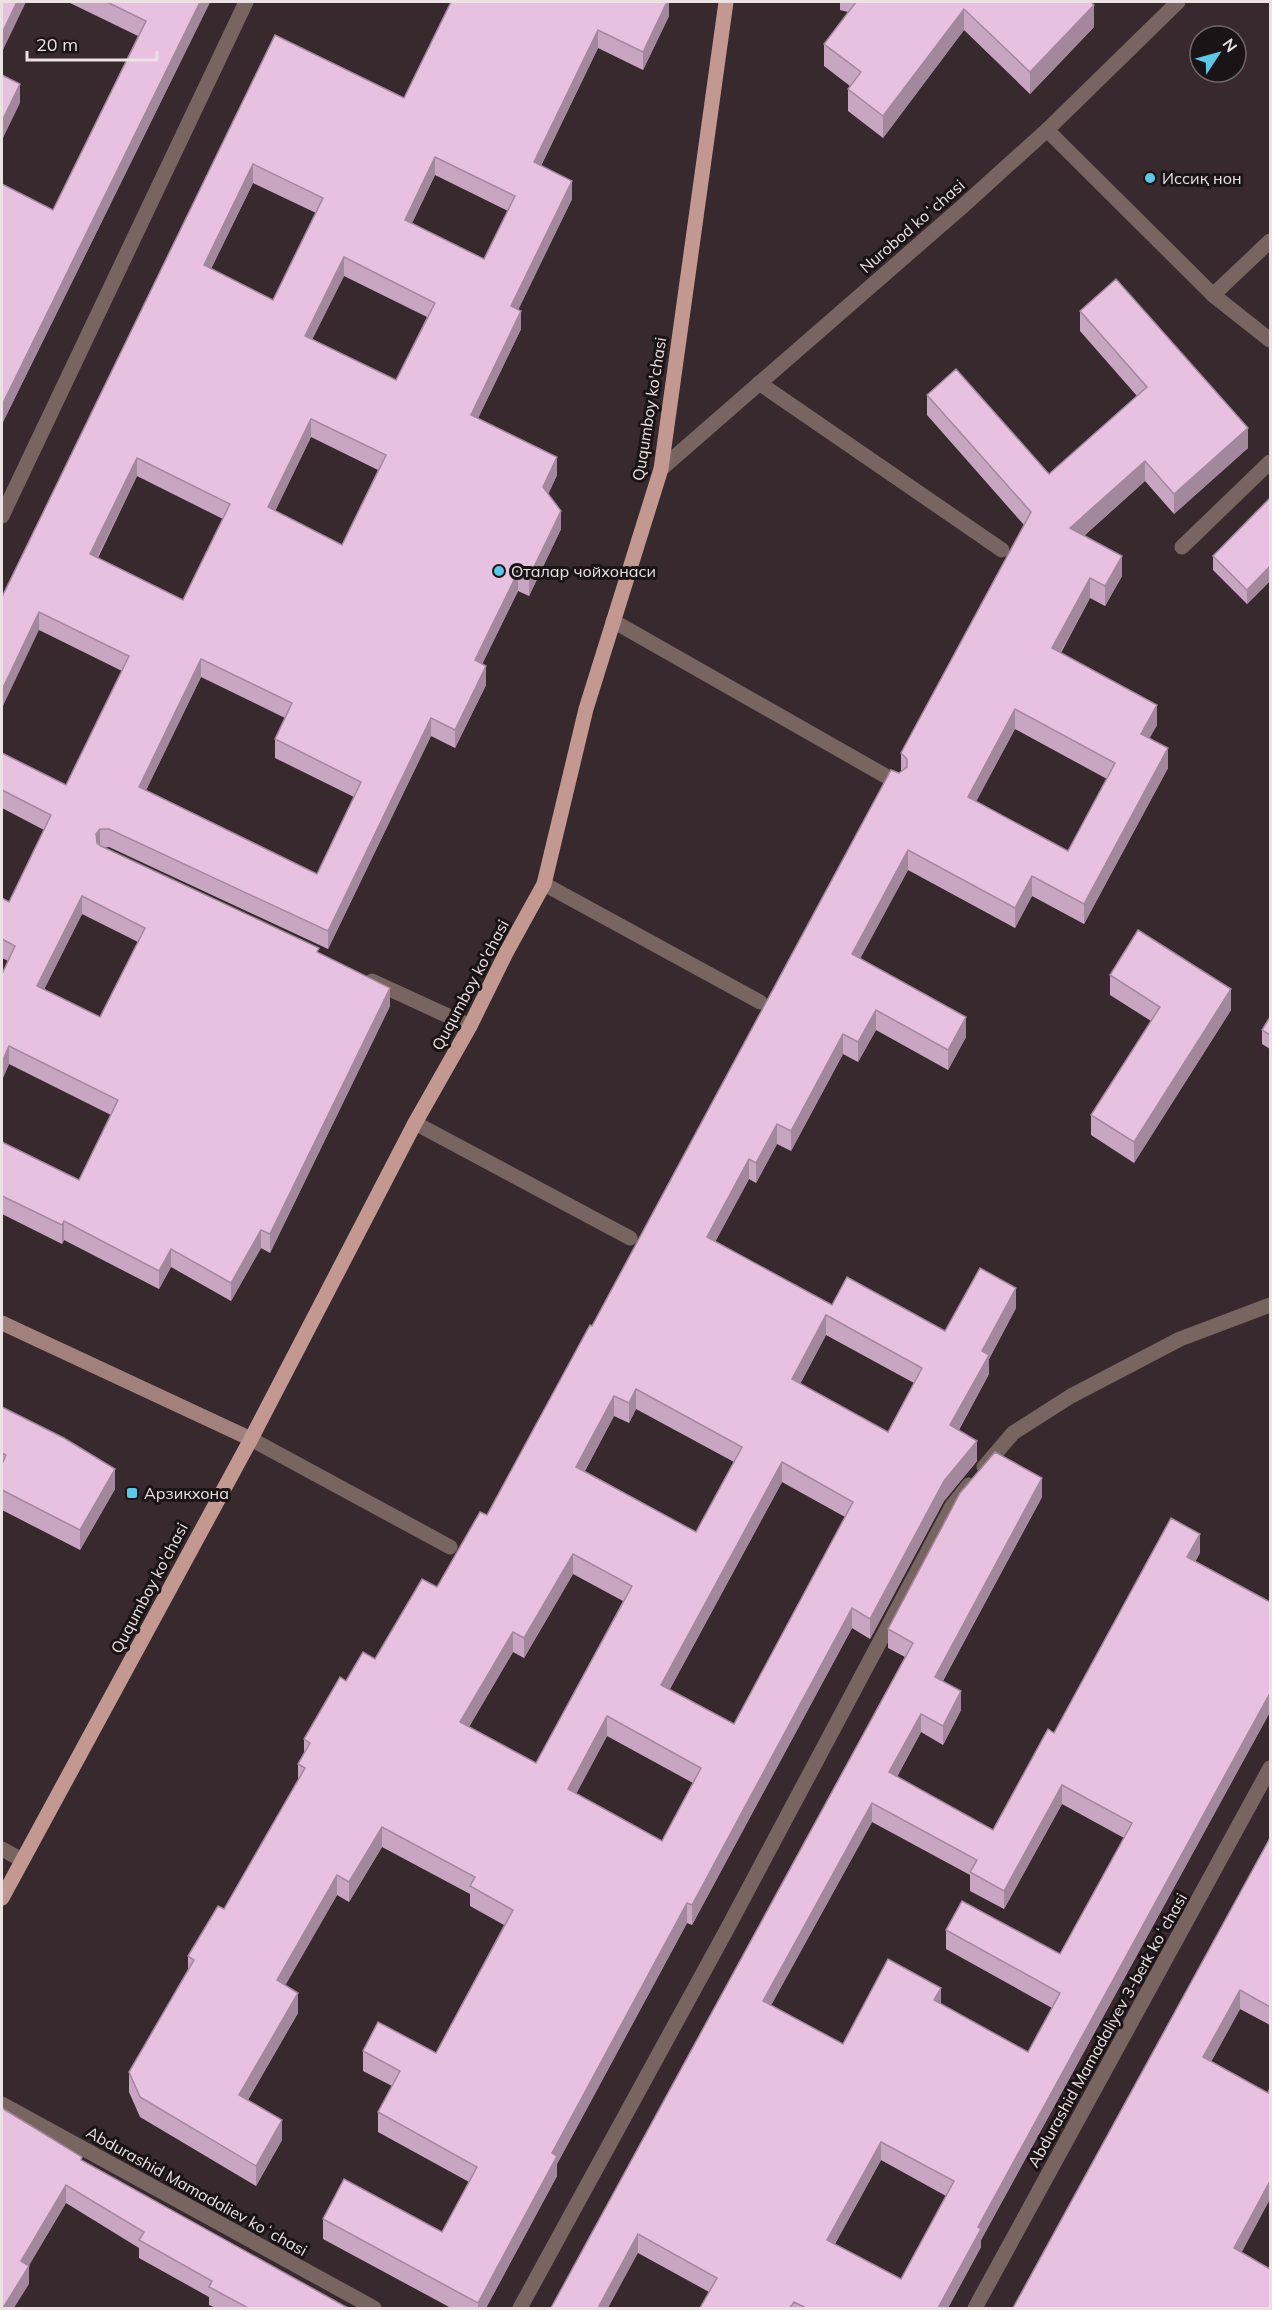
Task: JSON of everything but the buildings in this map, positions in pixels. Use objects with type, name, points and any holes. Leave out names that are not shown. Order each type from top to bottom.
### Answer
[{"type":"main road","name":"Ququmboy ko'chasi","points":[[2,1898],[251,1438],[415,1123],[470,1026],[506,953],[544,884],[586,709],[661,469],[726,2]]},
{"type":"street","points":[[2,516],[246,2]]},
{"type":"street","name":"Nurobod koʻchasi","points":[[661,469],[1047,130],[1178,2]]},
{"type":"street","points":[[1047,130],[1213,295],[1270,340]]},
{"type":"street","points":[[1213,295],[1270,241]]},
{"type":"street","points":[[759,383],[1002,550]]},
{"type":"street","points":[[1182,547],[1270,462]]},
{"type":"street","points":[[614,621],[898,783]]},
{"type":"street","points":[[544,884],[760,1002]]},
{"type":"street","points":[[363,976],[470,1026]]},
{"type":"street","points":[[415,1123],[630,1238]]},
{"type":"street","points":[[520,2308],[726,1931],[952,1506],[1013,1433],[1071,1396],[1180,1338],[1270,1305]]},
{"type":"street","points":[[2,1323],[251,1438],[450,1546]]},
{"type":"street","name":"Abdurashid Mamadaliyev 3-berk koʻchasi","points":[[975,2308],[1270,1768]]},
{"type":"street","points":[[2,1849],[22,1860]]},
{"type":"street","name":"Abdurashid Mamadaliev koʻchasi","points":[[2,2104],[374,2308]]},
{"type":"place","name":"Иссиқ нон","points":[[1150,178]]},
{"type":"place","name":"Оталар чойхонаси","points":[[499,571]]},
{"type":"place","name":"Арзикхона","points":[[132,1493]]}]
